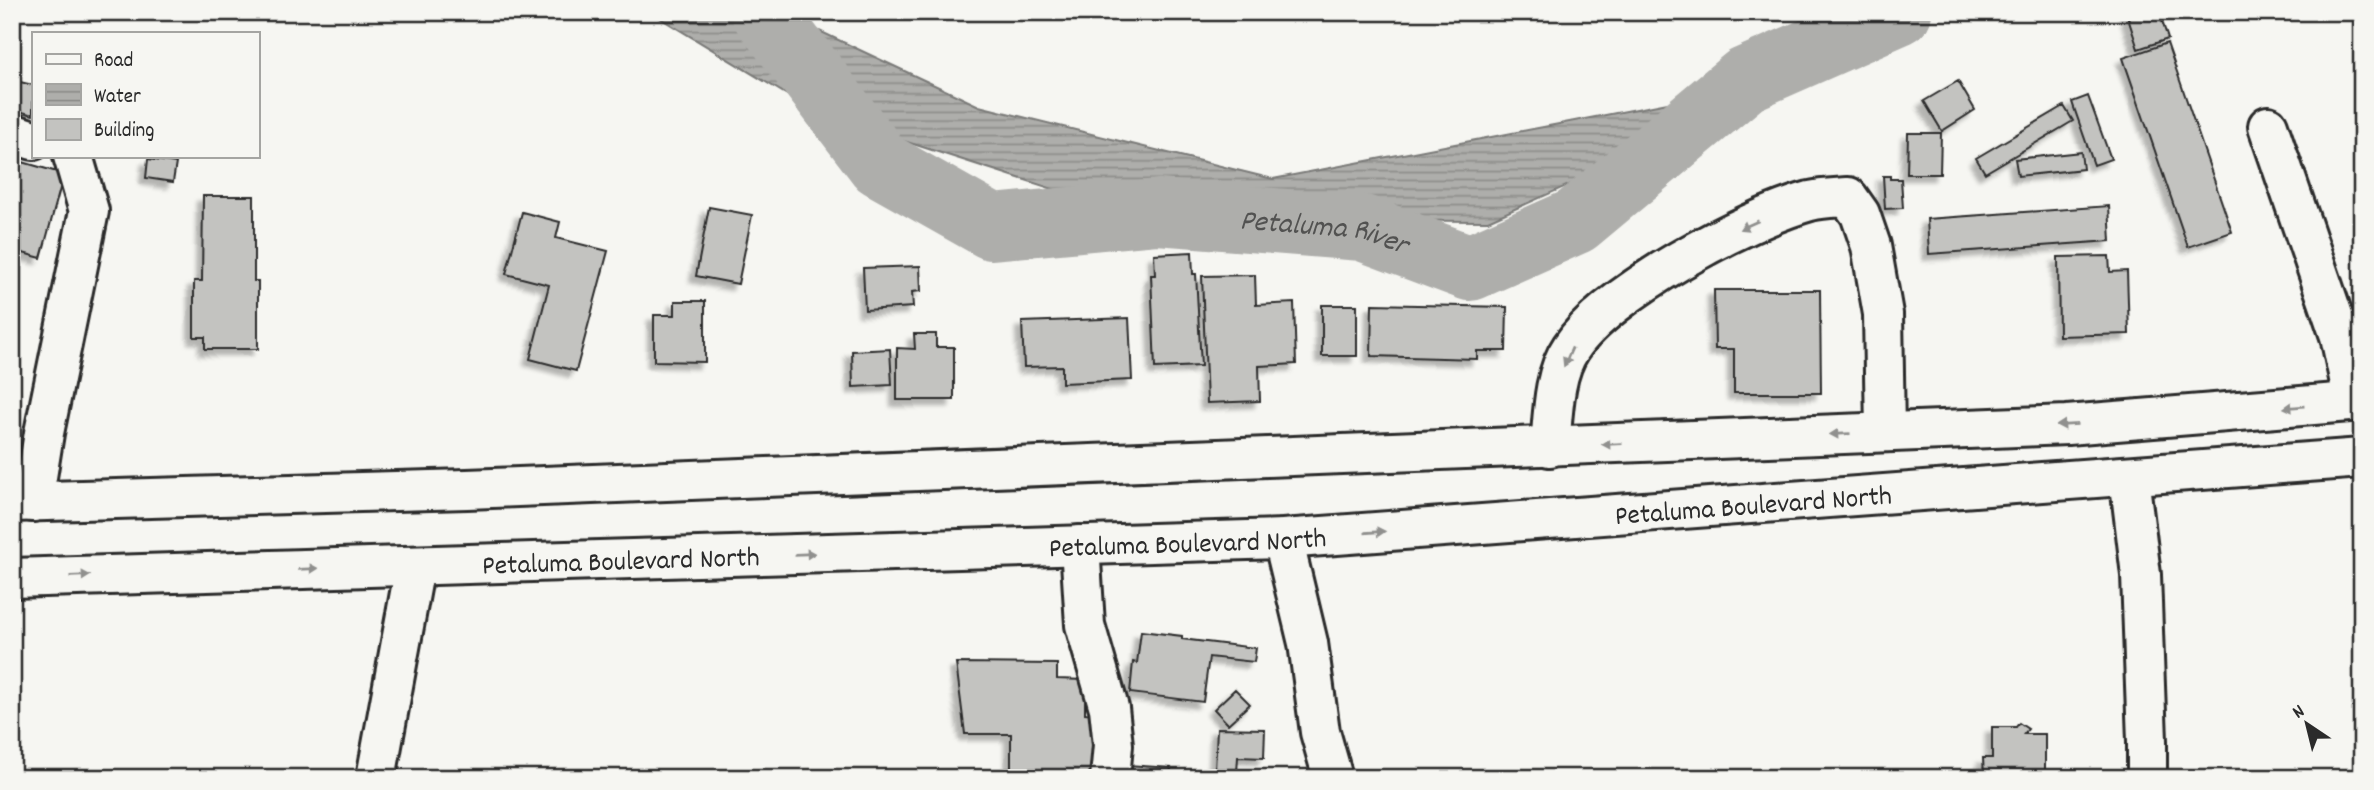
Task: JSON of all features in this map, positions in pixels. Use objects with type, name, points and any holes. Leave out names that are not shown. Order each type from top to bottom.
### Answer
[{"type":"main road","points":[[74,158],[89,211],[44,433],[23,502],[467,489],[2067,425],[2358,402],[2340,336],[2268,126]]},
{"type":"main road","points":[[12,133],[32,140]]},
{"type":"main road","points":[[1550,447],[1555,388],[1570,348],[1604,312],[1713,241],[1753,222],[1812,200],[1848,197],[1860,214],[1871,246],[1883,314],[1885,432]]},
{"type":"main road","name":"Petaluma Boulevard North","points":[[12,578],[1283,539],[2362,458]]},
{"type":"main road","points":[[2129,476],[2141,575],[2147,778]]},
{"type":"main road","points":[[1283,539],[1308,643],[1320,732],[1334,778]]},
{"type":"main road","points":[[1080,545],[1085,625],[1110,708],[1113,746],[1110,778]]},
{"type":"main road","points":[[376,778],[415,566]]},
{"type":"water","points":[[650,12],[779,12],[979,106],[1273,179],[1704,96],[1854,12],[1897,12],[1788,87],[1488,221],[1146,219],[817,113]]},
{"type":"building","points":[[2126,12],[2159,12],[2168,39],[2138,49]]},
{"type":"building","points":[[2167,43],[2232,232],[2188,247],[2123,58]]},
{"type":"building","points":[[1958,81],[1975,110],[1942,131],[1924,101]]},
{"type":"building","points":[[20,82],[32,85],[32,115],[12,109]]},
{"type":"building","points":[[2088,96],[2111,159],[2094,165],[2072,102]]},
{"type":"building","points":[[2064,106],[2073,121],[1985,173],[1976,158]]},
{"type":"building","points":[[1908,133],[1941,133],[1940,174],[1907,174]]},
{"type":"building","points":[[2081,152],[2083,169],[2018,176],[2015,159]]},
{"type":"building","points":[[12,159],[64,174],[41,258],[12,250]]},
{"type":"building","points":[[148,159],[176,163],[173,182],[146,178]]},
{"type":"building","points":[[1883,176],[1901,179],[1903,208],[1885,209]]},
{"type":"building","points":[[203,196],[254,196],[254,281],[258,281],[258,349],[205,349],[205,337],[194,337],[194,281],[202,281]]},
{"type":"building","points":[[2109,206],[2111,241],[1929,254],[1927,219]]},
{"type":"building","points":[[709,207],[752,215],[738,284],[696,276]]},
{"type":"building","points":[[522,212],[560,222],[556,238],[608,251],[576,371],[530,359],[549,285],[506,274]]},
{"type":"building","points":[[1192,252],[1193,274],[1196,274],[1201,366],[1155,368],[1151,275],[1155,275],[1154,254]]},
{"type":"building","points":[[2109,256],[2110,272],[2127,271],[2129,334],[2059,336],[2058,257]]},
{"type":"building","points":[[920,266],[921,291],[912,292],[913,307],[865,310],[863,268]]},
{"type":"building","points":[[1255,275],[1256,305],[1294,303],[1296,364],[1259,366],[1260,401],[1207,403],[1202,276]]},
{"type":"building","points":[[1714,290],[1820,290],[1821,393],[1734,393],[1734,349],[1715,349]]},
{"type":"building","points":[[675,301],[705,301],[705,362],[654,361],[654,315],[675,315]]},
{"type":"building","points":[[1372,304],[1507,307],[1506,351],[1477,351],[1477,359],[1371,356]]},
{"type":"building","points":[[1322,305],[1357,305],[1357,356],[1322,356]]},
{"type":"building","points":[[1129,318],[1132,380],[1062,383],[1062,366],[1024,367],[1022,322]]},
{"type":"building","points":[[914,334],[936,334],[936,347],[954,347],[954,400],[897,400],[897,348],[915,349]]},
{"type":"building","points":[[890,349],[892,385],[853,387],[852,351]]},
{"type":"building","points":[[1141,631],[1256,648],[1254,662],[1209,657],[1203,702],[1130,693],[1133,662],[1137,663]]},
{"type":"building","points":[[956,663],[1057,664],[1057,679],[1085,680],[1085,713],[1100,714],[1099,778],[1011,778],[1011,734],[965,734]]},
{"type":"building","points":[[1235,689],[1250,704],[1228,724],[1214,709]]},
{"type":"building","points":[[2019,723],[2028,729],[2024,734],[2045,734],[2045,778],[1984,776],[1983,758],[1992,758],[1992,727],[2016,727]]},
{"type":"building","points":[[1217,728],[1265,729],[1264,758],[1238,757],[1237,773],[1215,772]]},
{"type":"building","points":[[1127,765],[1171,768],[1170,778],[1127,778]]},
{"type":"waterway","name":"Petaluma River","points":[[764,12],[880,164],[992,227],[1158,212],[1363,228],[1470,268],[1576,221],[1745,80],[1899,12]]}]
